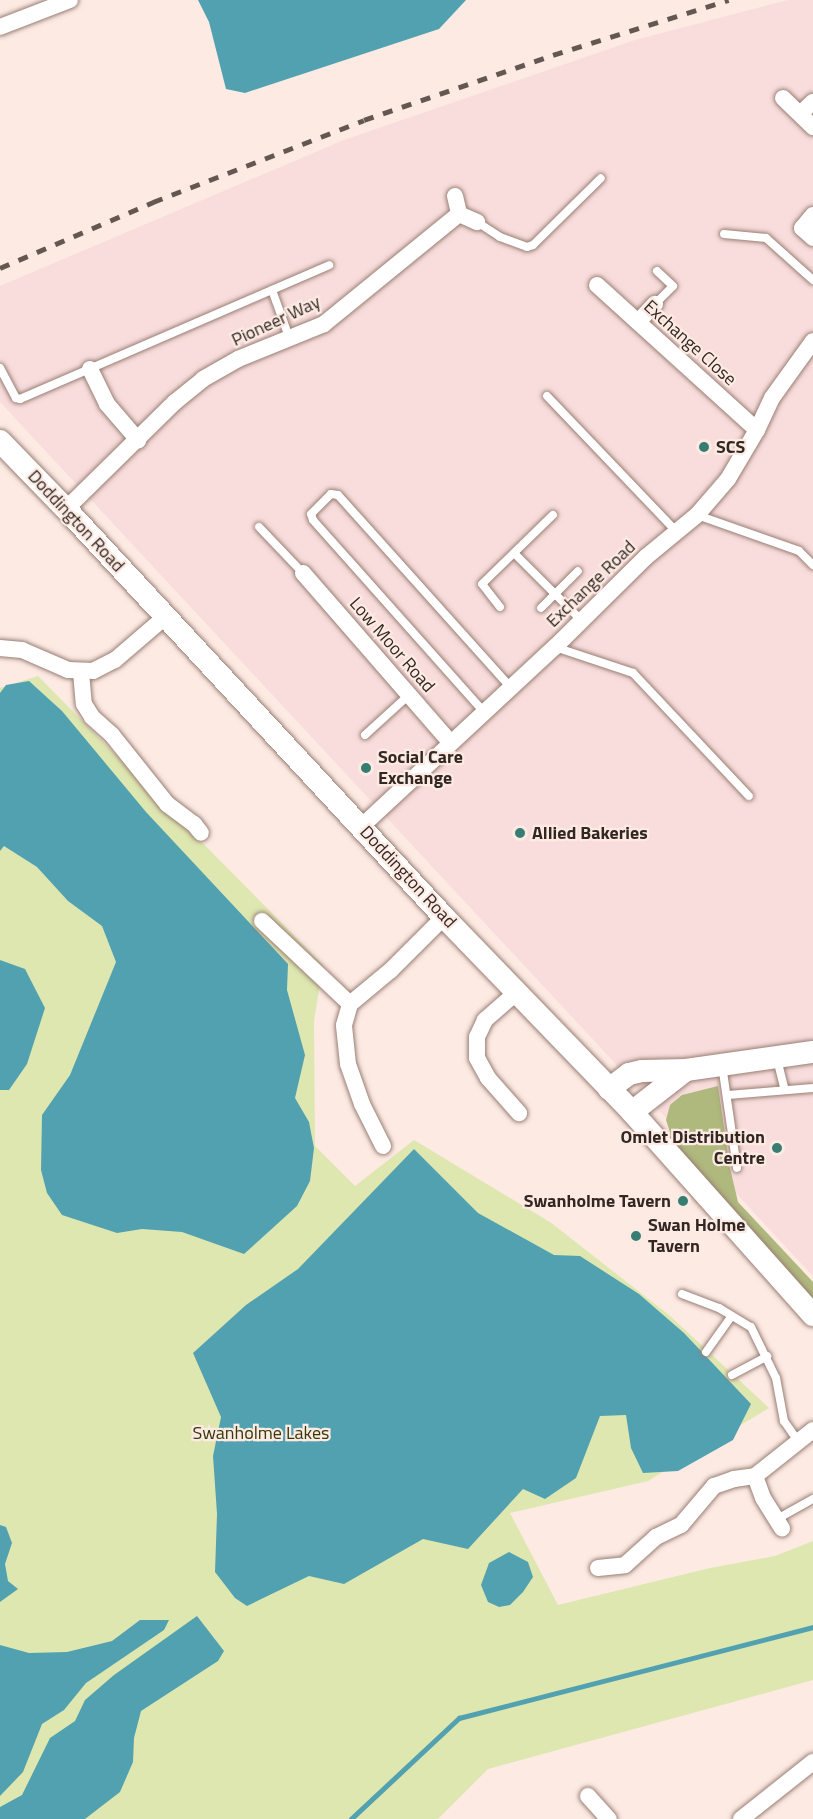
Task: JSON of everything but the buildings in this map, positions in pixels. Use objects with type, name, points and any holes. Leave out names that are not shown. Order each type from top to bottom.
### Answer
[{"type":"main road","name":"Doddington Road","points":[[0,441],[66,509],[444,917],[632,1113],[813,1315]]},
{"type":"main road","points":[[609,1089],[629,1074],[642,1071],[686,1070],[813,1052]]},
{"type":"main road","points":[[632,1113],[686,1070]]},
{"type":"street","points":[[0,27],[64,1]]},
{"type":"street","points":[[783,98],[813,127]]},
{"type":"street","points":[[800,114],[813,102]]},
{"type":"street","points":[[455,196],[459,214],[477,222]]},
{"type":"street","name":"Pioneer Way","points":[[66,509],[175,402],[203,379],[238,359],[324,324],[459,214]]},
{"type":"street","points":[[813,215],[802,228],[813,238]]},
{"type":"street","name":"Exchange Close","points":[[597,285],[757,430]]},
{"type":"street","points":[[638,322],[655,304]]},
{"type":"street","name":"Exchange Road","points":[[361,827],[555,646],[646,557],[697,515],[728,479],[757,430],[772,398],[813,341]]},
{"type":"street","points":[[90,369],[118,421],[138,440]]},
{"type":"street","name":"Low Moor Road","points":[[303,573],[451,743]]},
{"type":"street","points":[[0,648],[22,650],[68,670],[81,672],[103,668],[165,617]]},
{"type":"street","points":[[81,672],[84,704],[92,717],[112,735],[167,804],[194,824],[201,833]]},
{"type":"street","points":[[383,1146],[362,1104],[348,1064],[345,1024],[350,1004],[391,970],[444,917]]},
{"type":"street","points":[[262,921],[350,1004]]},
{"type":"street","points":[[517,992],[484,1020],[477,1037],[477,1058],[488,1078],[519,1113]]},
{"type":"street","points":[[598,1568],[625,1565],[656,1537],[681,1525],[714,1486],[734,1479],[755,1476],[813,1430]]},
{"type":"street","points":[[755,1476],[763,1498],[779,1524]]},
{"type":"street","points":[[741,1819],[813,1761]]},
{"type":"street","points":[[588,1796],[609,1819]]},
{"type":"lane","points":[[477,222],[500,237],[526,247],[533,245],[601,178]]},
{"type":"lane","points":[[724,234],[766,238],[813,280]]},
{"type":"lane","points":[[0,368],[16,398],[20,399],[329,265]]},
{"type":"lane","points":[[655,304],[673,286],[657,271]]},
{"type":"lane","points":[[272,290],[289,337]]},
{"type":"lane","points":[[547,396],[677,532]]},
{"type":"lane","points":[[484,712],[313,520],[311,514],[331,494],[338,495],[510,687]]},
{"type":"lane","points":[[500,607],[482,584],[553,515]]},
{"type":"lane","points":[[697,515],[799,551],[813,565]]},
{"type":"lane","points":[[259,527],[303,573]]},
{"type":"lane","points":[[514,553],[581,620]]},
{"type":"lane","points":[[540,608],[578,571]]},
{"type":"lane","points":[[555,646],[633,674],[749,796]]},
{"type":"lane","points":[[365,735],[409,695]]},
{"type":"lane","points":[[777,1058],[785,1090]]},
{"type":"lane","points":[[722,1064],[737,1168]]},
{"type":"lane","points":[[728,1095],[813,1088]]},
{"type":"lane","points":[[682,1294],[719,1308],[751,1327],[776,1378],[784,1421],[798,1441]]},
{"type":"lane","points":[[706,1352],[731,1317]]},
{"type":"lane","points":[[732,1375],[767,1356]]},
{"type":"lane","points":[[779,1524],[813,1499]]},
{"type":"shaded area","points":[[788,0],[813,0],[813,1276],[0,402],[0,286],[344,140],[635,40]]},
{"type":"green space","name":"Swanholme Lakes","points":[[38,676],[323,965],[314,1021],[315,1146],[355,1186],[414,1140],[550,1222],[669,1315],[769,1408],[648,1481],[510,1513],[558,1605],[710,1568],[775,1556],[813,1541],[813,1680],[488,1769],[438,1819],[0,1819],[0,688]]},
{"type":"green space","points":[[718,1086],[730,1168],[738,1202],[813,1282],[813,1300],[680,1151],[672,1138],[666,1120],[670,1105],[682,1095]]},
{"type":"water","points":[[198,0],[466,0],[439,29],[245,93],[226,89],[209,22]]},
{"type":"water","points":[[29,681],[62,711],[146,812],[288,964],[287,990],[305,1055],[295,1098],[309,1122],[314,1148],[310,1181],[297,1206],[244,1254],[182,1232],[142,1229],[117,1233],[62,1215],[47,1193],[41,1170],[42,1115],[70,1075],[116,962],[102,926],[68,901],[37,867],[4,846],[0,851],[0,693],[6,685]]},
{"type":"water","points":[[0,960],[25,969],[45,1008],[27,1064],[9,1090],[0,1090]]},
{"type":"water","points":[[414,1149],[478,1213],[554,1255],[580,1256],[639,1294],[684,1333],[751,1404],[733,1440],[678,1471],[643,1473],[631,1448],[626,1415],[600,1416],[576,1478],[545,1499],[523,1489],[468,1549],[423,1539],[344,1584],[309,1576],[247,1606],[235,1598],[215,1572],[217,1514],[213,1456],[221,1417],[193,1353],[246,1305],[298,1269]]},
{"type":"water","points":[[0,1525],[6,1527],[12,1543],[5,1564],[8,1581],[18,1589],[0,1602]]},
{"type":"water","points":[[509,1552],[528,1562],[533,1577],[510,1605],[499,1607],[488,1602],[481,1585],[489,1563]]},
{"type":"water","points":[[197,1616],[224,1651],[218,1661],[141,1711],[134,1738],[133,1762],[120,1792],[85,1819],[0,1819],[0,1807],[22,1795],[50,1738],[75,1721],[85,1700],[114,1675]]},
{"type":"water","points":[[140,1620],[169,1620],[164,1630],[86,1683],[64,1710],[42,1724],[23,1772],[0,1796],[0,1645],[29,1653],[67,1652],[112,1641]]},
{"type":"waterway","points":[[351,1819],[459,1718],[813,1627]]},
{"type":"railway","points":[[0,268],[153,202],[364,120],[553,55],[729,0]]},
{"type":"place","name":"SCS","points":[[704,447]]},
{"type":"place","name":"Social Care Exchange","points":[[366,768]]},
{"type":"place","name":"Allied Bakeries","points":[[520,833]]},
{"type":"place","name":"Omlet Distribution Centre","points":[[777,1148]]},
{"type":"place","name":"Swanholme Tavern","points":[[683,1201]]},
{"type":"place","name":"Swan Holme Tavern","points":[[636,1236]]}]
